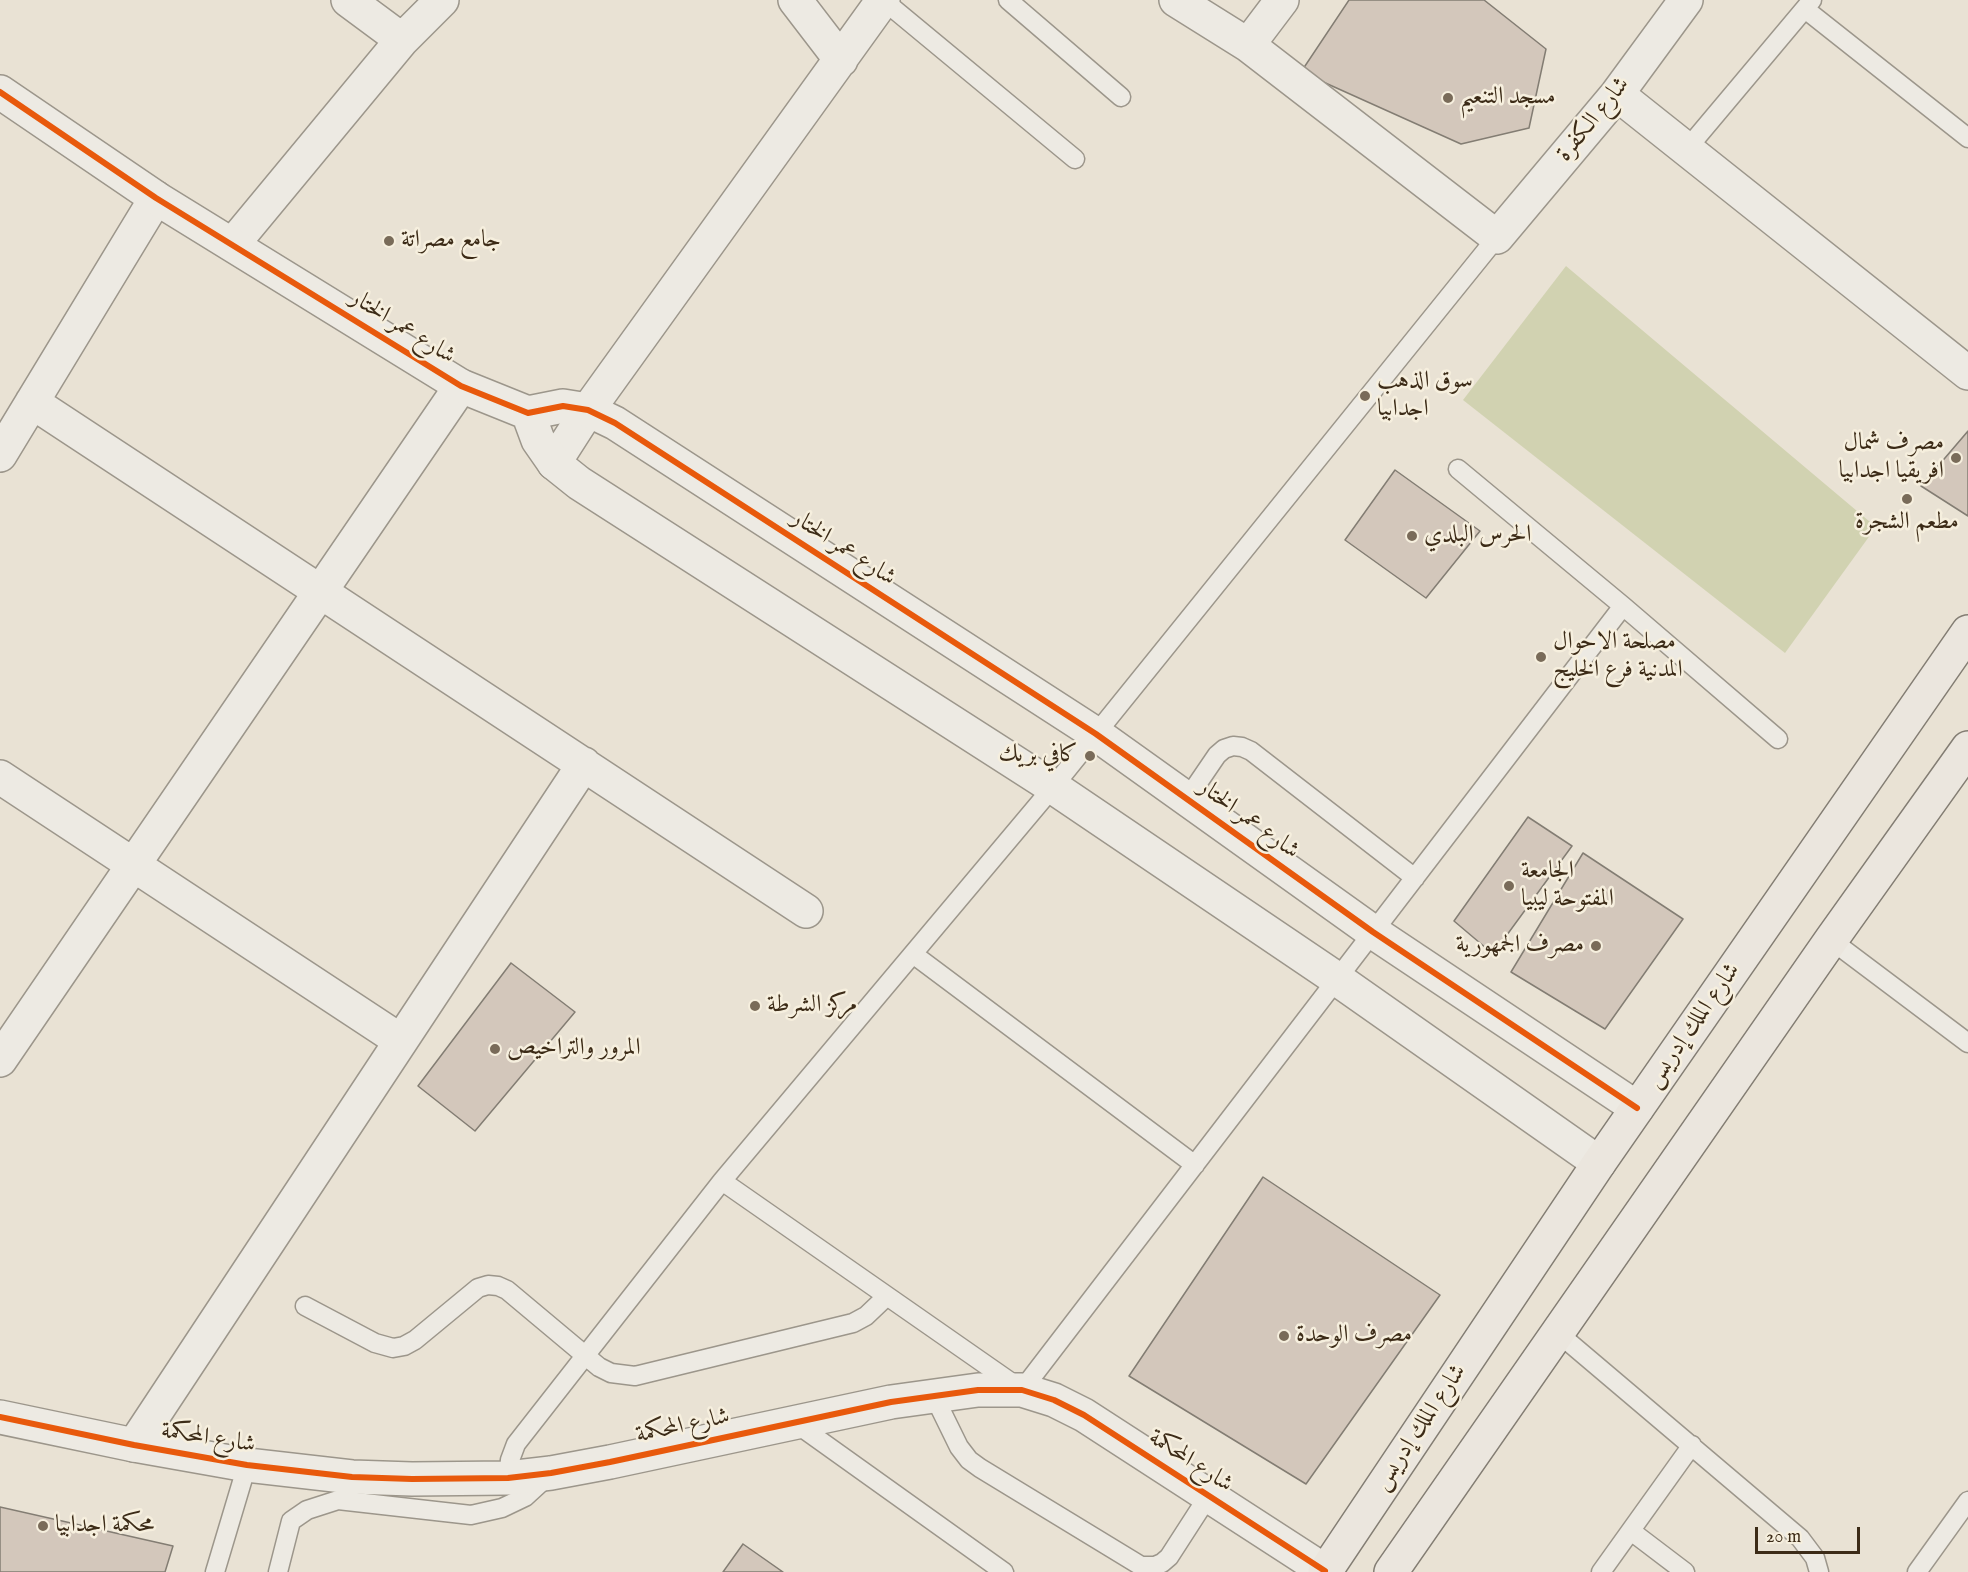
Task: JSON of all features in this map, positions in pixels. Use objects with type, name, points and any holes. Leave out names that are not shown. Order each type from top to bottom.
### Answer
[{"type":"highway","name":"شارع الملك إدريس","points":[[1325,1572],[1599,1163],[1968,632]]},
{"type":"highway","points":[[1390,1572],[1831,940],[1968,748]]},
{"type":"street","points":[[348,0],[402,40]]},
{"type":"street","points":[[233,244],[402,40],[442,0]]},
{"type":"street","points":[[795,0],[841,60]]},
{"type":"street","points":[[555,463],[588,410],[883,0]]},
{"type":"street","points":[[1176,0],[1248,45],[1497,237]]},
{"type":"street","points":[[1248,45],[1282,0]]},
{"type":"street","name":"شارع الكفرة","points":[[1497,237],[1617,94],[1686,0]]},
{"type":"street","name":"شارع عمر الختار","points":[[0,92],[156,198],[461,386],[528,413],[564,406],[588,410],[615,423],[1096,734],[1373,932],[1637,1108]]},
{"type":"street","points":[[1617,94],[1968,373]]},
{"type":"street","points":[[0,455],[156,198]]},
{"type":"street","points":[[0,1060],[461,386]]},
{"type":"street","points":[[32,402],[806,911]]},
{"type":"street","points":[[528,413],[538,440],[555,463],[579,483],[1053,787],[1337,979],[1599,1163]]},
{"type":"street","points":[[134,1445],[584,764]]},
{"type":"street","points":[[0,777],[401,1041]]},
{"type":"street","name":"شارع المحكمة","points":[[0,1417],[134,1445],[248,1465],[352,1477],[508,1478],[550,1473],[891,1402],[978,1390],[1022,1390],[1054,1400],[1084,1415],[1325,1572]]},
{"type":"lane","points":[[883,0],[1075,159]]},
{"type":"lane","points":[[1008,0],[1121,97]]},
{"type":"lane","points":[[1686,150],[1808,4],[1968,138]]},
{"type":"lane","points":[[508,1478],[510,1460],[516,1444],[722,1181],[1053,787],[1497,237]]},
{"type":"lane","points":[[1458,469],[1778,739]]},
{"type":"lane","points":[[722,1181],[1022,1390],[1623,606]]},
{"type":"lane","points":[[1187,799],[1217,755],[1233,746],[1242,747],[1251,751],[1415,878]]},
{"type":"lane","points":[[1831,940],[1968,1044]]},
{"type":"lane","points":[[913,954],[1195,1165]]},
{"type":"lane","points":[[305,1306],[375,1343],[393,1348],[404,1346],[415,1340],[478,1288],[488,1285],[498,1286],[507,1290],[584,1356],[611,1373],[635,1376],[853,1323],[878,1307],[887,1296]]},
{"type":"lane","points":[[1558,1333],[1692,1444],[1800,1538],[1815,1558],[1819,1572]]},
{"type":"lane","points":[[934,1396],[959,1447],[969,1460],[1141,1566],[1155,1566],[1169,1557],[1209,1495]]},
{"type":"lane","points":[[795,1422],[1004,1572]]},
{"type":"lane","points":[[1601,1572],[1692,1444]]},
{"type":"lane","points":[[215,1572],[248,1465]]},
{"type":"lane","points":[[278,1572],[291,1521],[307,1510],[338,1500],[471,1515],[502,1508],[525,1497],[550,1473]]},
{"type":"lane","points":[[1917,1572],[1968,1501]]},
{"type":"lane","points":[[1631,1531],[1686,1572]]},
{"type":"green space","points":[[1566,266],[1876,527],[1785,653],[1463,400]]},
{"type":"building","name":"مسجد التنعيم","points":[[1349,0],[1484,0],[1546,49],[1529,128],[1461,144],[1301,72]]},
{"type":"building","name":"مصرف شمال افريقيا اجدابيا","points":[[1968,431],[1968,516],[1921,486]]},
{"type":"building","name":"الحرس البلدي","points":[[1395,470],[1480,531],[1426,598],[1345,540]]},
{"type":"building","points":[[1528,817],[1572,846],[1493,954],[1454,921]]},
{"type":"building","name":"مصرف الجمهورية","points":[[1583,853],[1683,919],[1605,1029],[1511,972]]},
{"type":"building","name":"المرور والتراخيص","points":[[511,963],[575,1012],[475,1131],[418,1086]]},
{"type":"building","name":"مصرف الوحدة","points":[[1263,1177],[1440,1295],[1306,1484],[1129,1376]]},
{"type":"building","name":"محكمة اجدابيا","points":[[0,1507],[173,1546],[165,1572],[0,1572]]},
{"type":"building","points":[[743,1544],[783,1572],[723,1572]]},
{"type":"cycle path","points":[[0,92],[156,198],[461,386],[528,413],[563,406],[588,410],[615,423],[1096,734],[1373,932],[1637,1108]]},
{"type":"cycle path","points":[[0,1417],[134,1445],[247,1465],[352,1477],[508,1478],[610,1462],[891,1402],[978,1390],[1022,1390],[1054,1400],[1084,1415],[1325,1571]]},
{"type":"place","name":"مسجد التنعيم","points":[[1448,98]]},
{"type":"place","name":"جامع مصراتة","points":[[389,241]]},
{"type":"place","name":"سوق الذهب اجدابيا","points":[[1365,396]]},
{"type":"place","name":"مصرف شمال افريقيا اجدابيا","points":[[1956,458]]},
{"type":"place","name":"مطعم الشجرة","points":[[1907,499]]},
{"type":"place","name":"الحرس البلدي","points":[[1412,536]]},
{"type":"place","name":"مصلحة الاحوال المدنية فرع الخليج","points":[[1541,657]]},
{"type":"place","name":"كافي بريك","points":[[1090,756]]},
{"type":"place","name":"الجامعة المفتوحة ليبيا","points":[[1509,886]]},
{"type":"place","name":"مصرف الجمهورية","points":[[1596,946]]},
{"type":"place","name":"مركز الشرطة","points":[[755,1006]]},
{"type":"place","name":"المرور والتراخيص","points":[[495,1049]]},
{"type":"place","name":"مصرف الوحدة","points":[[1284,1336]]},
{"type":"place","name":"محكمة اجدابيا","points":[[43,1526]]}]
